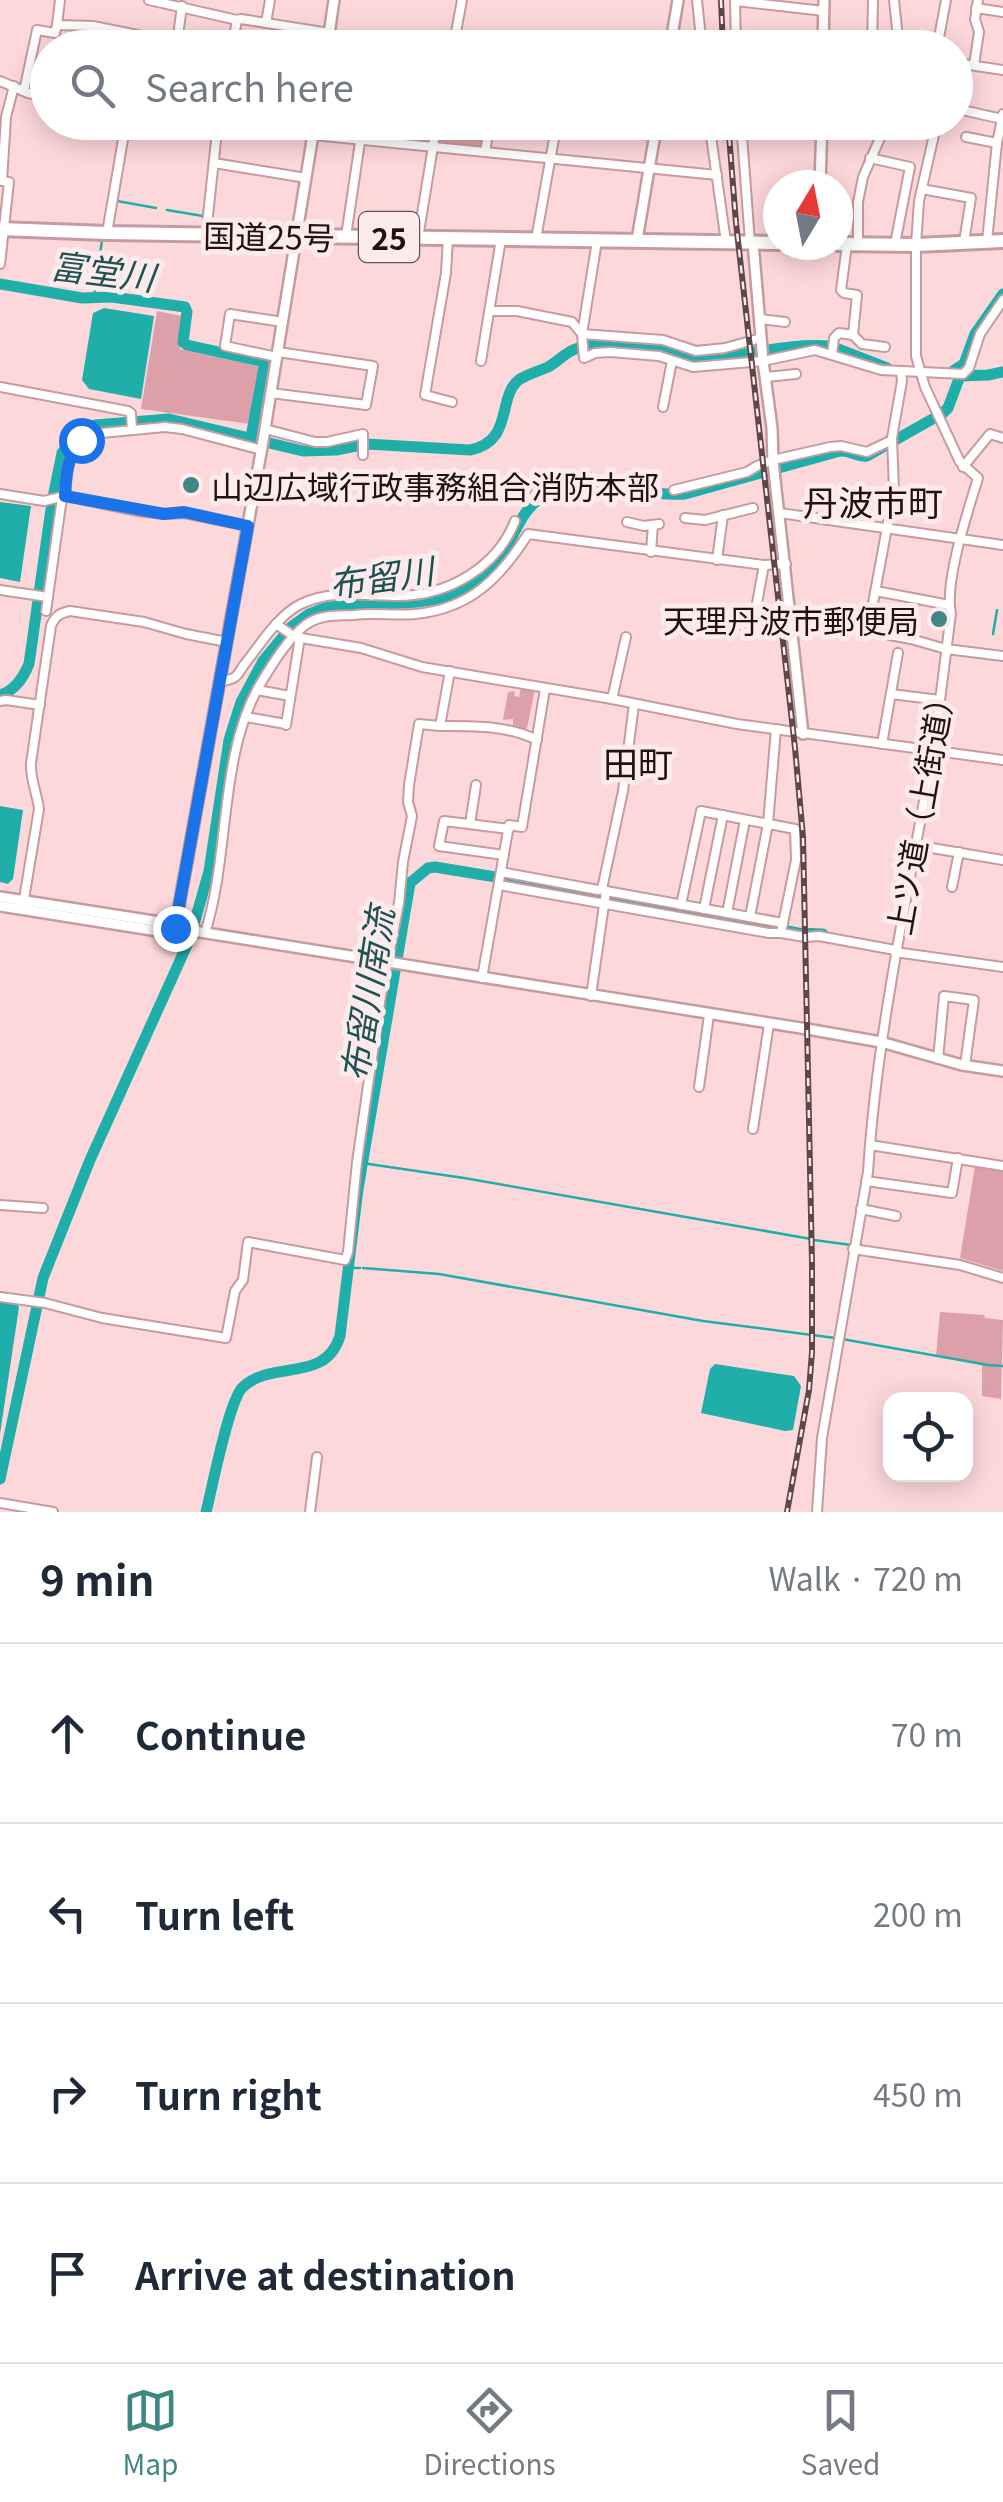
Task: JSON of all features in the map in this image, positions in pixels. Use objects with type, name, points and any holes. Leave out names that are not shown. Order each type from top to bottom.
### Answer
[{"type":"highway","name":"国道25号","points":[[2,229],[763,242]]},
{"type":"highway","points":[[853,244],[1003,240]]},
{"type":"street","points":[[56,30],[60,0]]},
{"type":"street","points":[[149,0],[292,30]]},
{"type":"street","points":[[266,23],[270,0]]},
{"type":"street","points":[[330,30],[334,0]]},
{"type":"street","points":[[457,30],[462,0]]},
{"type":"street","points":[[673,30],[678,0]]},
{"type":"street","points":[[697,0],[700,30]]},
{"type":"street","points":[[872,30],[873,0]]},
{"type":"street","points":[[894,0],[897,30]]},
{"type":"street","points":[[940,30],[946,0]]},
{"type":"street","points":[[736,30],[735,1],[824,6]]},
{"type":"street","points":[[1003,12],[977,4],[975,19],[980,32],[974,65],[1003,70]]},
{"type":"street","points":[[179,30],[182,6]]},
{"type":"street","points":[[235,30],[237,20]]},
{"type":"street","points":[[57,25],[110,30]]},
{"type":"street","points":[[24,91],[30,63]]},
{"type":"street","points":[[0,82],[30,93]]},
{"type":"street","points":[[0,264],[9,182],[1,181],[6,117],[14,86]]},
{"type":"street","points":[[973,112],[1002,116],[988,241]]},
{"type":"street","points":[[973,139],[997,144]]},
{"type":"street","points":[[107,233],[123,140]]},
{"type":"street","points":[[206,234],[216,140]]},
{"type":"street","points":[[178,928],[312,140]]},
{"type":"street","points":[[346,236],[360,140],[717,176]]},
{"type":"street","points":[[418,238],[434,140]]},
{"type":"street","points":[[485,152],[487,140]]},
{"type":"street","points":[[536,239],[554,140]]},
{"type":"street","points":[[637,240],[654,140]]},
{"type":"street","points":[[712,140],[726,242]]},
{"type":"street","points":[[742,140],[802,734]]},
{"type":"street","points":[[820,170],[821,140]]},
{"type":"street","points":[[853,223],[863,177],[878,140]]},
{"type":"street","name":"上ツ道（上街道）","points":[[817,1512],[822,1438],[866,1181],[895,951],[933,750],[960,539],[978,478],[963,467],[916,356],[916,244],[932,140]]},
{"type":"street","points":[[870,158],[910,167],[895,244]]},
{"type":"street","points":[[214,163],[306,178]]},
{"type":"street","points":[[922,189],[971,198],[964,242]]},
{"type":"street","points":[[448,238],[446,273],[425,395],[452,402]]},
{"type":"street","points":[[482,360],[502,239]]},
{"type":"street","points":[[597,239],[582,336],[584,358],[610,352],[659,356],[693,367],[815,350],[881,370],[963,374],[972,361],[980,334],[1003,300]]},
{"type":"street","points":[[846,260],[842,290],[857,295],[853,335]]},
{"type":"street","points":[[491,311],[517,311],[572,322],[582,336]]},
{"type":"street","points":[[271,393],[366,405],[373,366],[225,346],[230,314],[283,322]]},
{"type":"street","points":[[760,319],[785,322]]},
{"type":"street","points":[[832,355],[838,334],[853,335],[862,344],[885,346]]},
{"type":"street","points":[[582,336],[663,340],[696,351],[762,341]]},
{"type":"street","points":[[663,407],[672,361]]},
{"type":"street","points":[[868,630],[894,490],[892,443],[901,371]]},
{"type":"street","points":[[766,378],[796,374]]},
{"type":"street","points":[[0,387],[131,413],[132,429]]},
{"type":"street","points":[[46,611],[67,468],[72,451],[81,440],[103,431],[165,427],[262,448]]},
{"type":"street","points":[[265,431],[314,442],[363,434],[362,453]]},
{"type":"street","points":[[963,467],[990,434],[1003,438]]},
{"type":"street","points":[[674,490],[841,446],[867,452],[892,443]]},
{"type":"street","points":[[0,494],[46,500],[62,497],[164,514],[184,512],[248,526]]},
{"type":"street","points":[[685,518],[705,520],[753,508]]},
{"type":"street","points":[[780,512],[1003,545]]},
{"type":"street","points":[[717,560],[723,515]]},
{"type":"street","points":[[220,682],[235,678],[278,625],[302,603],[344,594],[421,594],[456,582],[494,557],[515,521]]},
{"type":"street","points":[[627,522],[656,525],[651,552]]},
{"type":"street","points":[[203,932],[222,850],[238,740],[257,690],[304,625],[328,616],[412,615],[456,605],[502,572],[528,534],[764,566],[786,564]]},
{"type":"street","points":[[742,624],[755,614],[764,566]]},
{"type":"street","points":[[0,590],[48,597]]},
{"type":"street","points":[[876,591],[949,605]]},
{"type":"street","points":[[23,905],[39,809],[30,774],[54,619],[64,612],[144,622],[227,642]]},
{"type":"street","points":[[790,616],[946,649],[1003,656]]},
{"type":"street","points":[[278,625],[296,636],[361,648],[422,667],[776,730],[1003,760]]},
{"type":"street","points":[[246,716],[286,724],[296,636]]},
{"type":"street","points":[[612,699],[626,636]]},
{"type":"street","points":[[882,744],[898,653]]},
{"type":"street","points":[[440,726],[450,671]]},
{"type":"street","points":[[482,978],[509,825],[522,827],[545,689]]},
{"type":"street","points":[[257,690],[290,696]]},
{"type":"street","points":[[891,694],[940,700]]},
{"type":"street","points":[[0,702],[40,706]]},
{"type":"street","points":[[591,996],[634,704]]},
{"type":"street","points":[[0,1297],[226,1338],[235,1291],[243,1280],[248,1242],[345,1260],[412,816],[409,785],[419,724],[491,727],[523,733],[536,740]]},
{"type":"street","points":[[750,917],[768,824],[776,730]]},
{"type":"street","points":[[470,824],[476,786]]},
{"type":"street","points":[[681,904],[700,811],[795,829],[796,860],[782,928]]},
{"type":"street","points":[[704,909],[723,815]]},
{"type":"street","points":[[727,913],[745,820]]},
{"type":"street","points":[[504,855],[440,846],[444,821],[509,829]]},
{"type":"street","points":[[914,845],[1003,860]]},
{"type":"street","points":[[952,887],[959,852]]},
{"type":"street","points":[[501,872],[750,917],[805,937],[819,936],[1003,968]]},
{"type":"street","points":[[498,884],[769,933],[782,928]]},
{"type":"street","points":[[0,897],[23,905]]},
{"type":"street","points":[[0,906],[23,905],[160,922],[391,964],[881,1042],[938,1059],[1003,1071]]},
{"type":"street","points":[[938,1059],[944,996],[974,1000],[965,1065]]},
{"type":"street","points":[[699,1088],[709,1015]]},
{"type":"street","points":[[754,1130],[769,1024]]},
{"type":"street","points":[[870,1145],[1003,1166]]},
{"type":"street","points":[[866,1181],[952,1193],[958,1158]]},
{"type":"street","points":[[0,1204],[43,1208]]},
{"type":"street","points":[[860,1209],[896,1216]]},
{"type":"street","points":[[853,1250],[960,1265],[1003,1278]]},
{"type":"street","points":[[310,1512],[317,1457]]},
{"type":"street","points":[[2,1504],[53,1512]]},
{"type":"shaded area","points":[[484,140],[482,149],[439,146],[437,142]]},
{"type":"shaded area","points":[[157,311],[182,316],[180,349],[260,367],[250,424],[141,409]]},
{"type":"shaded area","points":[[583,468],[592,472],[588,476],[551,480],[526,497],[480,493],[507,474],[522,471],[521,482],[526,485],[539,474],[550,477]]},
{"type":"shaded area","points":[[521,686],[535,689],[526,733],[513,730],[513,719],[503,720],[508,692],[515,691],[514,696],[519,697]]},
{"type":"shaded area","points":[[975,1166],[1003,1171],[1003,1271],[960,1258]]},
{"type":"shaded area","points":[[940,1312],[1003,1320],[1001,1399],[982,1396],[982,1365],[936,1356]]},
{"type":"water","points":[[104,308],[154,316],[141,399],[89,389],[82,380],[93,313]]},
{"type":"water","points":[[0,502],[31,506],[20,582],[0,578]]},
{"type":"water","points":[[0,806],[23,810],[13,879],[8,884],[0,882]]},
{"type":"water","points":[[0,1301],[19,1307],[0,1434]]},
{"type":"water","points":[[715,1364],[794,1376],[801,1386],[793,1430],[701,1413],[710,1369]]},
{"type":"waterway","points":[[117,201],[156,208]]},
{"type":"waterway","points":[[167,210],[203,216],[205,205]]},
{"type":"waterway","points":[[94,298],[102,240]]},
{"type":"waterway","name":"富堂川","points":[[0,284],[82,298],[112,297],[185,307],[183,342],[187,345],[265,362],[251,437]]},
{"type":"waterway","points":[[953,371],[964,364],[975,334],[1003,294]]},
{"type":"waterway","points":[[0,695],[18,683],[29,664],[62,453],[76,435],[95,425],[169,419],[303,451],[366,444],[470,450],[493,438],[508,396],[520,379],[582,347],[630,342],[700,358],[829,346]]},
{"type":"waterway","points":[[838,349],[887,368]]},
{"type":"waterway","name":"布留川","points":[[960,376],[1003,372]]},
{"type":"waterway","name":"布留川","points":[[0,1479],[43,1278],[90,1160],[187,945],[209,871],[229,740],[241,702],[263,661],[291,627],[324,608],[415,602],[457,592],[497,562],[530,507],[547,495],[581,487],[685,494],[840,451],[867,456],[943,413],[960,376]]},
{"type":"waterway","points":[[993,634],[997,610]]},
{"type":"waterway","name":"布留川南流","points":[[206,1512],[227,1426],[243,1387],[269,1374],[323,1360],[340,1336],[358,1189],[410,883],[435,867],[798,933],[823,934]]},
{"type":"waterway","points":[[362,1163],[811,1239]]},
{"type":"waterway","points":[[814,1240],[851,1245]]},
{"type":"waterway","points":[[902,1253],[963,1262]]},
{"type":"waterway","points":[[971,1264],[1003,1274]]},
{"type":"waterway","points":[[349,1268],[360,1268]]},
{"type":"waterway","points":[[363,1268],[439,1274],[703,1321],[812,1335]]},
{"type":"waterway","points":[[813,1335],[835,1338]]},
{"type":"waterway","points":[[842,1339],[1003,1366]]},
{"type":"railway","points":[[721,0],[722,30]]},
{"type":"railway","points":[[729,140],[803,837],[812,1352],[787,1512]]},
{"type":"place","name":"山辺広域行政事務組合消防本部","points":[[191,485]]},
{"type":"place","name":"天理丹波市郵便局","points":[[939,619]]},
{"type":"district","name":"丹波市町","points":[[873,500]]},
{"type":"district","name":"田町","points":[[638,761]]},
{"type":"route","points":[[81,440],[72,451],[67,468],[65,496],[164,514],[184,512],[248,526],[175,928]]}]
